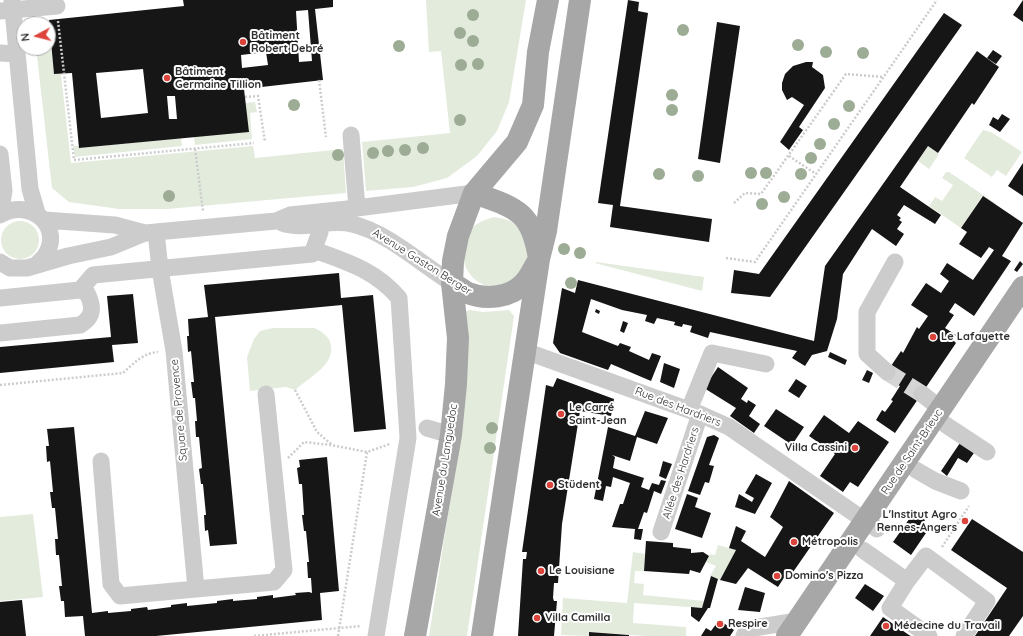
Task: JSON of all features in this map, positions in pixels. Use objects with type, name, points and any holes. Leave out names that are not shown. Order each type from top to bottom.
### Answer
[{"type":"main road","points":[[452,282],[453,261],[458,236],[474,193],[516,142],[533,105],[538,52],[548,0]]},
{"type":"main road","points":[[482,636],[539,259],[546,231],[580,0]]},
{"type":"main road","name":"Avenue Gaston Berger","points":[[452,282],[467,292],[478,296],[488,297],[504,295],[524,284],[539,259],[536,241],[529,226],[518,211],[474,193]]},
{"type":"main road","name":"Avenue du Languedoc","points":[[415,636],[451,435],[458,372],[458,338],[452,282]]},
{"type":"main road","name":"Rue de Saint-Brieuc","points":[[796,631],[871,525],[943,417],[1023,287]]},
{"type":"main road","name":"Rue de Saint-Brieuc","points":[[796,631],[863,550],[871,525],[916,470],[943,417],[1023,310]]},
{"type":"street","points":[[16,44],[9,7],[57,6]]},
{"type":"street","points":[[0,53],[16,54]]},
{"type":"street","points":[[18,56],[30,189],[40,217],[49,231],[49,244],[45,256],[36,265]]},
{"type":"street","points":[[351,135],[357,208]]},
{"type":"street","points":[[0,154],[4,191],[0,215]]},
{"type":"street","name":"Avenue Gaston Berger","points":[[1,263],[19,269],[111,247],[150,232],[276,221],[292,226],[357,208],[474,193]]},
{"type":"street","name":"Avenue Gaston Berger","points":[[0,215],[8,210],[18,208],[28,209],[40,217],[115,225],[150,232]]},
{"type":"street","name":"Avenue Gaston Berger","points":[[320,218],[365,227],[452,282]]},
{"type":"street","points":[[80,290],[93,275],[312,254],[320,232],[320,218]]},
{"type":"street","name":"Square de Provence","points":[[150,232],[160,269],[174,351],[196,589]]},
{"type":"street","points":[[314,250],[356,265],[374,275],[389,286],[399,298],[408,438],[377,630]]},
{"type":"street","points":[[887,372],[867,354],[867,312],[895,262]]},
{"type":"street","points":[[0,298],[80,290],[87,293],[91,300],[92,314],[88,320],[80,325],[0,332]]},
{"type":"street","name":"Rue des Hardriers","points":[[525,351],[695,412],[729,427],[871,525]]},
{"type":"street","name":"Allée des Hardriers","points":[[661,532],[712,353],[766,364]]},
{"type":"street","points":[[100,461],[111,584],[120,596],[274,582],[284,570],[266,394]]},
{"type":"street","points":[[922,394],[943,417],[987,452]]},
{"type":"street","points":[[427,428],[451,435]]},
{"type":"street","points":[[916,470],[965,498]]},
{"type":"street","points":[[863,550],[907,581]]},
{"type":"street","points":[[929,636],[890,608],[907,581],[926,556],[987,601],[964,636]]},
{"type":"street","points":[[744,636],[748,629],[796,631]]},
{"type":"path","points":[[726,258],[755,262],[938,0]]},
{"type":"path","points":[[57,6],[74,160],[254,143]]},
{"type":"path","points":[[734,203],[745,193],[761,194],[846,74],[884,77]]},
{"type":"path","points":[[319,80],[326,137]]},
{"type":"path","points":[[245,97],[258,96],[265,142]]},
{"type":"path","points":[[195,149],[203,214]]},
{"type":"path","points":[[789,156],[816,174]]},
{"type":"path","points":[[0,385],[123,373],[134,362],[150,352],[174,351]]},
{"type":"path","points":[[295,390],[316,432],[331,445]]},
{"type":"path","points":[[273,467],[291,456],[304,442],[331,445],[367,452],[408,438]]},
{"type":"path","points":[[338,636],[367,452]]},
{"type":"path","points":[[933,561],[965,498]]},
{"type":"path","points":[[254,636],[339,628],[377,630]]},
{"type":"shaded area","points":[[426,0],[526,0],[509,102],[497,131],[477,156],[447,178],[413,187],[366,191],[362,142],[450,133],[441,51],[429,52]]},
{"type":"shaded area","points":[[37,56],[52,56],[54,74],[61,74],[71,163],[253,146],[255,158],[343,149],[346,193],[167,209],[119,209],[69,202],[52,188]]},
{"type":"shaded area","points":[[255,102],[257,112],[250,113],[252,139],[195,145],[194,137],[245,103]]},
{"type":"shaded area","points":[[983,130],[991,132],[1022,152],[1006,176],[997,170],[992,177],[964,158]]},
{"type":"shaded area","points":[[181,138],[182,146],[75,157],[73,146],[79,146],[80,148]]},
{"type":"shaded area","points":[[928,146],[939,154],[929,169],[918,161]]},
{"type":"shaded area","points":[[946,172],[949,172],[995,203],[994,204],[982,196],[961,228],[929,206],[935,197],[942,201],[953,185],[942,178]]},
{"type":"shaded area","points":[[494,217],[514,224],[522,232],[532,252],[516,282],[492,287],[476,280],[470,274],[463,260],[463,251],[464,243],[469,231],[482,221]]},
{"type":"shaded area","points":[[20,221],[33,227],[39,240],[33,253],[20,259],[7,253],[1,240],[7,227]]},
{"type":"shaded area","points":[[595,263],[704,277],[702,291]]},
{"type":"shaded area","points":[[470,310],[483,312],[509,310],[514,316],[467,636],[429,636],[460,437],[463,312]]},
{"type":"shaded area","points":[[273,328],[316,329],[324,334],[330,342],[330,357],[320,370],[295,390],[286,387],[250,391],[247,357],[254,339],[260,331]]},
{"type":"shaded area","points":[[33,514],[43,597],[0,601],[0,517]]},
{"type":"shaded area","points":[[718,545],[736,550],[720,580],[710,576],[716,566],[706,562],[710,554],[715,555]]},
{"type":"shaded area","points":[[633,552],[645,554],[644,571],[635,571],[634,583],[644,584],[643,595],[704,601],[702,608],[634,603],[633,623],[686,627],[686,636],[646,636],[590,632],[589,636],[561,635],[563,598],[627,603]]},
{"type":"building","name":"Bâtiment Germaine Tillion","points":[[183,0],[333,0],[333,7],[315,9],[323,80],[244,89],[249,132],[79,148],[72,73],[54,74],[52,56],[56,56],[56,19],[184,6]],"holes":[[[308,10],[312,61],[299,62],[296,11]],[[266,52],[268,65],[242,68],[241,55]],[[143,69],[148,113],[101,118],[96,73]],[[167,96],[175,96],[177,119],[169,119]]]},
{"type":"building","points":[[628,0],[639,2],[638,11],[648,13],[620,206],[712,219],[709,242],[610,227],[613,205],[598,203]]},
{"type":"building","points":[[1023,0],[1023,22],[1013,15]]},
{"type":"building","points":[[944,13],[962,25],[770,297],[731,293],[734,270],[759,274]]},
{"type":"building","points":[[717,22],[740,26],[720,163],[698,159]]},
{"type":"building","points":[[993,50],[1002,56],[996,64],[987,58]]},
{"type":"building","points":[[977,51],[999,67],[974,105],[972,103],[938,153],[928,146],[900,187],[941,215],[935,224],[904,205],[897,215],[901,218],[899,220],[902,222],[897,229],[904,234],[896,246],[872,229],[843,274],[837,319],[827,351],[812,355],[805,366],[792,358],[797,351],[710,332],[708,338],[690,332],[692,326],[683,324],[682,327],[674,325],[675,322],[657,318],[654,324],[645,321],[647,315],[622,310],[591,299],[582,332],[618,346],[620,343],[631,347],[629,351],[649,360],[652,353],[661,356],[651,381],[611,364],[608,370],[560,353],[553,343],[562,288],[575,293],[578,280],[814,341],[825,266]]},
{"type":"building","points":[[806,62],[813,62],[812,67],[823,75],[825,88],[799,127],[803,130],[789,150],[780,142],[804,105],[792,97],[787,100],[782,90],[782,83],[785,74],[793,66]]},
{"type":"building","points":[[1002,114],[1010,119],[1000,132],[989,125],[993,117],[998,120]]},
{"type":"building","points":[[1023,163],[1023,196],[1008,186]]},
{"type":"building","points":[[983,196],[1023,223],[1002,256],[1011,261],[974,316],[955,303],[949,312],[954,315],[945,328],[956,335],[953,340],[956,343],[895,433],[876,420],[882,410],[885,412],[893,401],[891,400],[900,386],[883,378],[901,351],[903,353],[917,327],[919,329],[928,316],[911,305],[926,283],[941,293],[949,281],[940,274],[947,263],[973,280],[994,250],[989,247],[981,258],[959,244],[967,232],[961,228]]},
{"type":"building","points":[[1020,261],[1023,264],[1017,272],[1014,270]]},
{"type":"building","points":[[339,273],[341,298],[373,295],[386,429],[354,432],[342,305],[215,317],[237,544],[210,546],[208,530],[205,531],[204,515],[206,515],[203,484],[201,484],[199,469],[202,468],[199,437],[196,437],[195,421],[197,421],[195,398],[193,398],[191,382],[194,382],[191,351],[188,352],[187,336],[189,336],[188,319],[208,317],[204,285]]},
{"type":"building","points":[[133,294],[138,343],[112,345],[114,362],[0,373],[0,347],[111,337],[107,296]]},
{"type":"building","points":[[596,309],[600,311],[599,314],[595,312]]},
{"type":"building","points":[[623,321],[628,323],[624,333],[620,331]]},
{"type":"building","points":[[830,352],[847,360],[845,365],[828,357]]},
{"type":"building","points":[[664,363],[680,369],[674,388],[660,382]]},
{"type":"building","points":[[718,367],[748,388],[741,399],[747,403],[748,400],[756,405],[749,416],[760,424],[754,433],[730,416],[736,408],[704,388]]},
{"type":"building","points":[[867,370],[873,373],[869,383],[862,380]]},
{"type":"building","points":[[557,378],[614,399],[611,416],[580,411],[562,524],[558,583],[554,583],[553,598],[554,601],[557,601],[554,636],[518,636],[523,559],[526,559],[527,552],[522,552],[546,385],[553,387]]},
{"type":"building","points":[[796,379],[807,386],[799,398],[788,391]]},
{"type":"building","points":[[776,409],[804,427],[792,445],[764,426]]},
{"type":"building","points":[[645,411],[668,418],[657,444],[637,437],[630,461],[612,455],[615,457],[613,468],[644,478],[641,487],[649,490],[652,483],[659,485],[661,480],[666,481],[661,494],[654,491],[647,513],[644,512],[638,529],[643,529],[641,540],[634,539],[635,529],[612,527],[620,504],[623,504],[630,483],[613,477],[611,487],[606,486],[603,501],[594,499],[608,427],[635,436]]},
{"type":"building","name":"Villa Cassini","points":[[824,415],[849,433],[858,421],[889,442],[858,487],[850,482],[843,492],[820,476],[835,454],[809,436]]},
{"type":"building","points":[[74,427],[92,613],[131,611],[131,609],[147,607],[148,610],[187,603],[187,606],[217,603],[217,601],[233,599],[233,601],[257,599],[257,597],[273,595],[273,598],[296,595],[295,593],[312,593],[311,578],[308,578],[307,562],[309,562],[306,531],[304,531],[302,515],[304,515],[302,484],[299,484],[297,468],[300,467],[299,460],[327,457],[339,591],[320,593],[322,620],[156,636],[85,636],[83,616],[65,617],[64,601],[61,601],[59,586],[62,586],[59,555],[56,555],[55,539],[58,539],[55,508],[52,508],[50,492],[53,492],[50,461],[47,462],[46,446],[49,446],[47,429]]},
{"type":"building","points":[[714,435],[719,438],[709,465],[714,466],[709,483],[705,482],[700,495],[688,491],[707,437]]},
{"type":"building","points":[[962,440],[976,450],[967,463],[958,458],[947,476],[941,471]]},
{"type":"building","points":[[663,461],[672,464],[666,479],[659,476]]},
{"type":"building","points":[[756,474],[772,483],[755,514],[735,507],[739,494],[752,502],[754,498],[745,493]]},
{"type":"building","name":"Métropolis","points":[[789,481],[834,513],[791,575],[787,573],[778,587],[748,568],[736,584],[720,580],[736,550],[729,548],[736,526],[746,531],[741,541],[765,557],[783,527],[770,517]]},
{"type":"building","points":[[687,494],[698,498],[695,507],[711,513],[702,538],[675,529]]},
{"type":"building","points":[[914,512],[925,520],[919,529],[926,533],[911,555],[893,542]]},
{"type":"building","points":[[972,519],[1023,552],[1023,616],[1009,636],[975,636],[1007,588],[951,550]]},
{"type":"building","points":[[646,541],[673,543],[673,547],[691,549],[691,553],[703,552],[709,556],[700,573],[690,570],[689,574],[644,571]]},
{"type":"building","points":[[711,576],[718,579],[710,608],[708,608],[699,622],[691,616],[691,607],[702,608]]},
{"type":"building","points":[[865,584],[884,596],[873,611],[855,598]]},
{"type":"building","points":[[745,587],[765,593],[760,612],[738,610]]},
{"type":"building","points":[[22,600],[26,636],[0,636],[0,602]]},
{"type":"building","name":"Médecine du Travail","points":[[883,617],[909,635],[911,636],[870,636]]},
{"type":"building","name":"Respire","points":[[719,620],[734,630],[730,636],[701,636],[706,628],[711,631]]},
{"type":"building","name":"Villa Camilla","points":[[589,632],[629,635],[629,636],[589,636]]},
{"type":"tunnel","points":[[887,372],[922,394]]},
{"type":"place","name":"Bâtiment Robert Debré","points":[[243,42]]},
{"type":"place","name":"Bâtiment Germaine Tillion","points":[[167,78]]},
{"type":"place","name":"Le Lafayette","points":[[933,337]]},
{"type":"place","name":"Le Carré Saint-Jean","points":[[561,414]]},
{"type":"place","name":"Villa Cassini","points":[[855,448]]},
{"type":"place","name":"Stüdent","points":[[550,485]]},
{"type":"place","name":"L'Institut Agro Rennes-Angers","points":[[965,521]]},
{"type":"place","name":"Métropolis","points":[[794,542]]},
{"type":"place","name":"Le Louisiane","points":[[541,571]]},
{"type":"place","name":"Domino's Pizza","points":[[777,576]]},
{"type":"place","name":"Villa Camilla","points":[[537,618]]},
{"type":"place","name":"Respire","points":[[720,624]]},
{"type":"place","name":"Médecine du Travail","points":[[886,626]]}]
